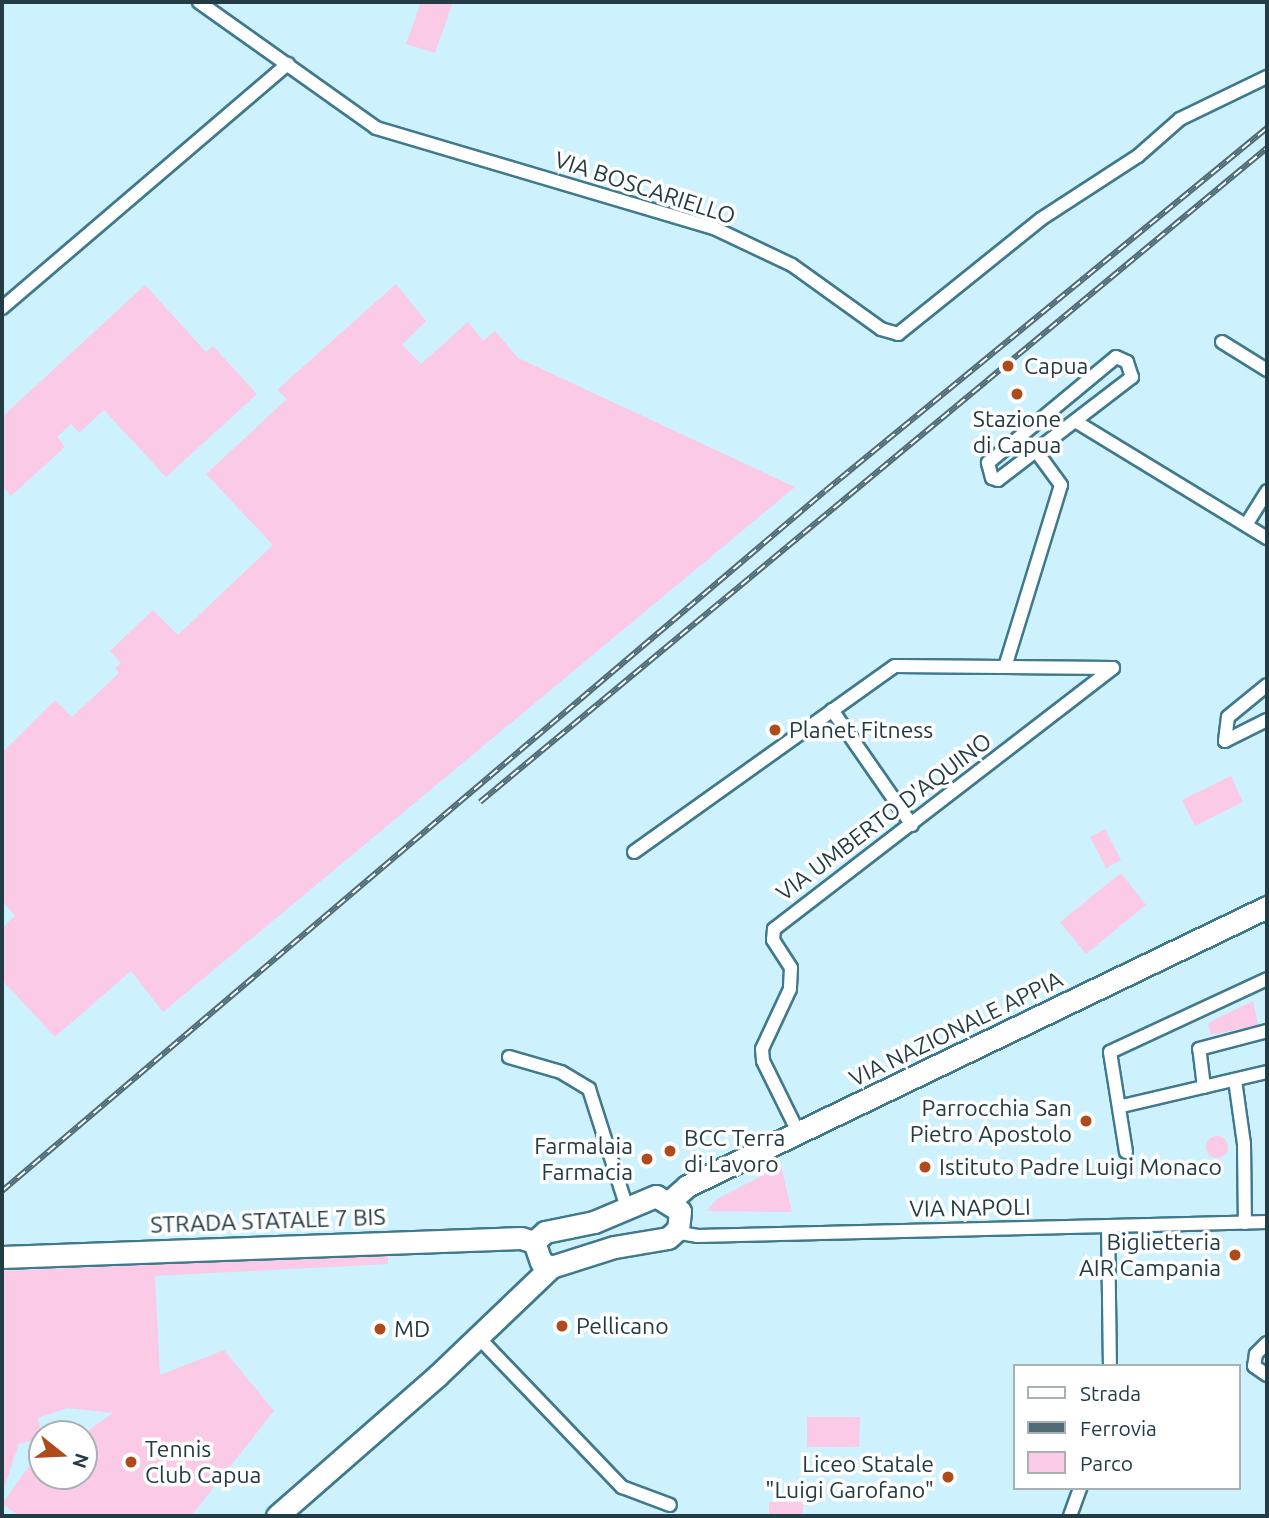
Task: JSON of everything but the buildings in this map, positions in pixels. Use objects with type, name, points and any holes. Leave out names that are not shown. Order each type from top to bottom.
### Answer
[{"type":"main road","name":"VIA NAZIONALE APPIA","points":[[670,1201],[687,1186],[1267,907]]},
{"type":"main road","points":[[277,1516],[479,1338],[551,1267],[614,1247],[668,1238],[682,1219],[670,1201],[656,1196],[594,1222],[545,1232],[534,1242],[541,1262],[551,1267]]},
{"type":"main road","name":"STRADA STATALE 7 BIS","points":[[2,1257],[521,1238],[534,1242]]},
{"type":"street","name":"VIA BOSCARIELLO","points":[[199,2],[376,128],[714,228],[792,265],[881,329],[898,334],[1041,219],[1138,156],[1180,119],[1267,78]]},
{"type":"street","points":[[2,308],[288,64]]},
{"type":"street","points":[[1222,342],[1267,370]]},
{"type":"street","points":[[1116,356],[1127,362],[1132,377],[1088,411],[998,480],[987,471],[988,463],[1116,356]]},
{"type":"street","points":[[1073,393],[1087,397],[1088,411]]},
{"type":"street","points":[[1075,421],[1267,538]]},
{"type":"street","points":[[1038,422],[1036,440],[1050,440]]},
{"type":"street","points":[[634,852],[895,666],[1005,667],[1009,641],[1061,485],[1036,451]]},
{"type":"street","points":[[1246,525],[1267,491]]},
{"type":"street","name":"VIA UMBERTO D'AQUINO","points":[[799,1134],[763,1061],[762,1049],[790,989],[791,968],[773,940],[774,929],[1113,668],[1005,667]]},
{"type":"street","points":[[1267,685],[1228,717],[1225,741],[1267,720]]},
{"type":"street","points":[[832,710],[912,825]]},
{"type":"street","points":[[1126,1152],[1122,1106],[1110,1052],[1267,979]]},
{"type":"street","points":[[1204,1087],[1199,1049],[1267,1031]]},
{"type":"street","points":[[509,1057],[561,1072],[589,1089],[627,1208]]},
{"type":"street","points":[[1122,1106],[1267,1072]]},
{"type":"street","points":[[1235,1080],[1244,1144],[1245,1223]]},
{"type":"street","name":"VIA NAPOLI","points":[[675,1231],[711,1236],[1267,1222]]},
{"type":"street","points":[[1108,1226],[1110,1364]]},
{"type":"street","points":[[479,1338],[622,1487],[670,1505]]},
{"type":"street","points":[[1267,1343],[1256,1354],[1254,1366],[1267,1375]]},
{"type":"street","points":[[1070,1516],[1079,1490]]},
{"type":"green space","points":[[421,2],[453,2],[435,53],[406,44]]},
{"type":"green space","points":[[396,284],[426,321],[402,345],[421,364],[468,322],[483,341],[495,331],[518,358],[795,487],[163,1012],[131,971],[55,1037],[2,980],[2,928],[15,916],[2,900],[2,753],[55,700],[72,717],[119,673],[115,668],[121,663],[110,651],[153,610],[178,635],[273,545],[206,474],[287,399],[277,390]]},
{"type":"green space","points":[[145,285],[206,352],[213,346],[257,394],[166,477],[104,410],[79,433],[71,424],[57,437],[65,447],[11,496],[2,486],[2,417]]},
{"type":"green space","points":[[1231,776],[1243,802],[1195,826],[1182,800]]},
{"type":"green space","points":[[1105,829],[1121,860],[1106,868],[1090,837]]},
{"type":"green space","points":[[1121,873],[1146,905],[1086,954],[1060,922]]},
{"type":"green space","points":[[1253,1001],[1258,1025],[1211,1035],[1208,1023]]},
{"type":"green space","points":[[1217,1136],[1225,1139],[1228,1147],[1225,1155],[1217,1158],[1209,1155],[1206,1147],[1209,1139]]},
{"type":"green space","points":[[781,1166],[792,1212],[707,1211],[717,1199]]},
{"type":"green space","points":[[388,1255],[388,1264],[155,1276],[160,1375],[224,1350],[274,1411],[191,1516],[20,1516],[2,1504],[28,1468],[28,1490],[98,1490],[98,1424],[113,1413],[67,1408],[38,1420],[28,1420],[28,1442],[19,1444],[2,1494],[2,1271]]},
{"type":"green space","points":[[807,1417],[860,1417],[859,1447],[807,1447]]},
{"type":"green space","points":[[769,1502],[803,1502],[803,1516],[769,1516]]},
{"type":"railway","points":[[2,1191],[825,491],[1267,128]]},
{"type":"railway","points":[[480,802],[1267,148]]},
{"type":"place","name":"Capua","points":[[1008,366]]},
{"type":"place","name":"Stazione di Capua","points":[[1017,394]]},
{"type":"place","name":"Planet Fitness","points":[[775,730]]},
{"type":"place","name":"Parrocchia San Pietro Apostolo","points":[[1086,1121]]},
{"type":"place","name":"BCC Terra di Lavoro","points":[[670,1151]]},
{"type":"place","name":"Farmalaia Farmacia","points":[[647,1159]]},
{"type":"place","name":"Istituto Padre Luigi Monaco","points":[[925,1167]]},
{"type":"place","name":"Biglietteria AIR Campania","points":[[1235,1255]]},
{"type":"place","name":"Pellicano","points":[[562,1326]]},
{"type":"place","name":"MD","points":[[380,1329]]},
{"type":"place","name":"Tennis Club Capua","points":[[131,1462]]},
{"type":"place","name":"Liceo Statale \"Luigi Garofano\"","points":[[948,1477]]}]
